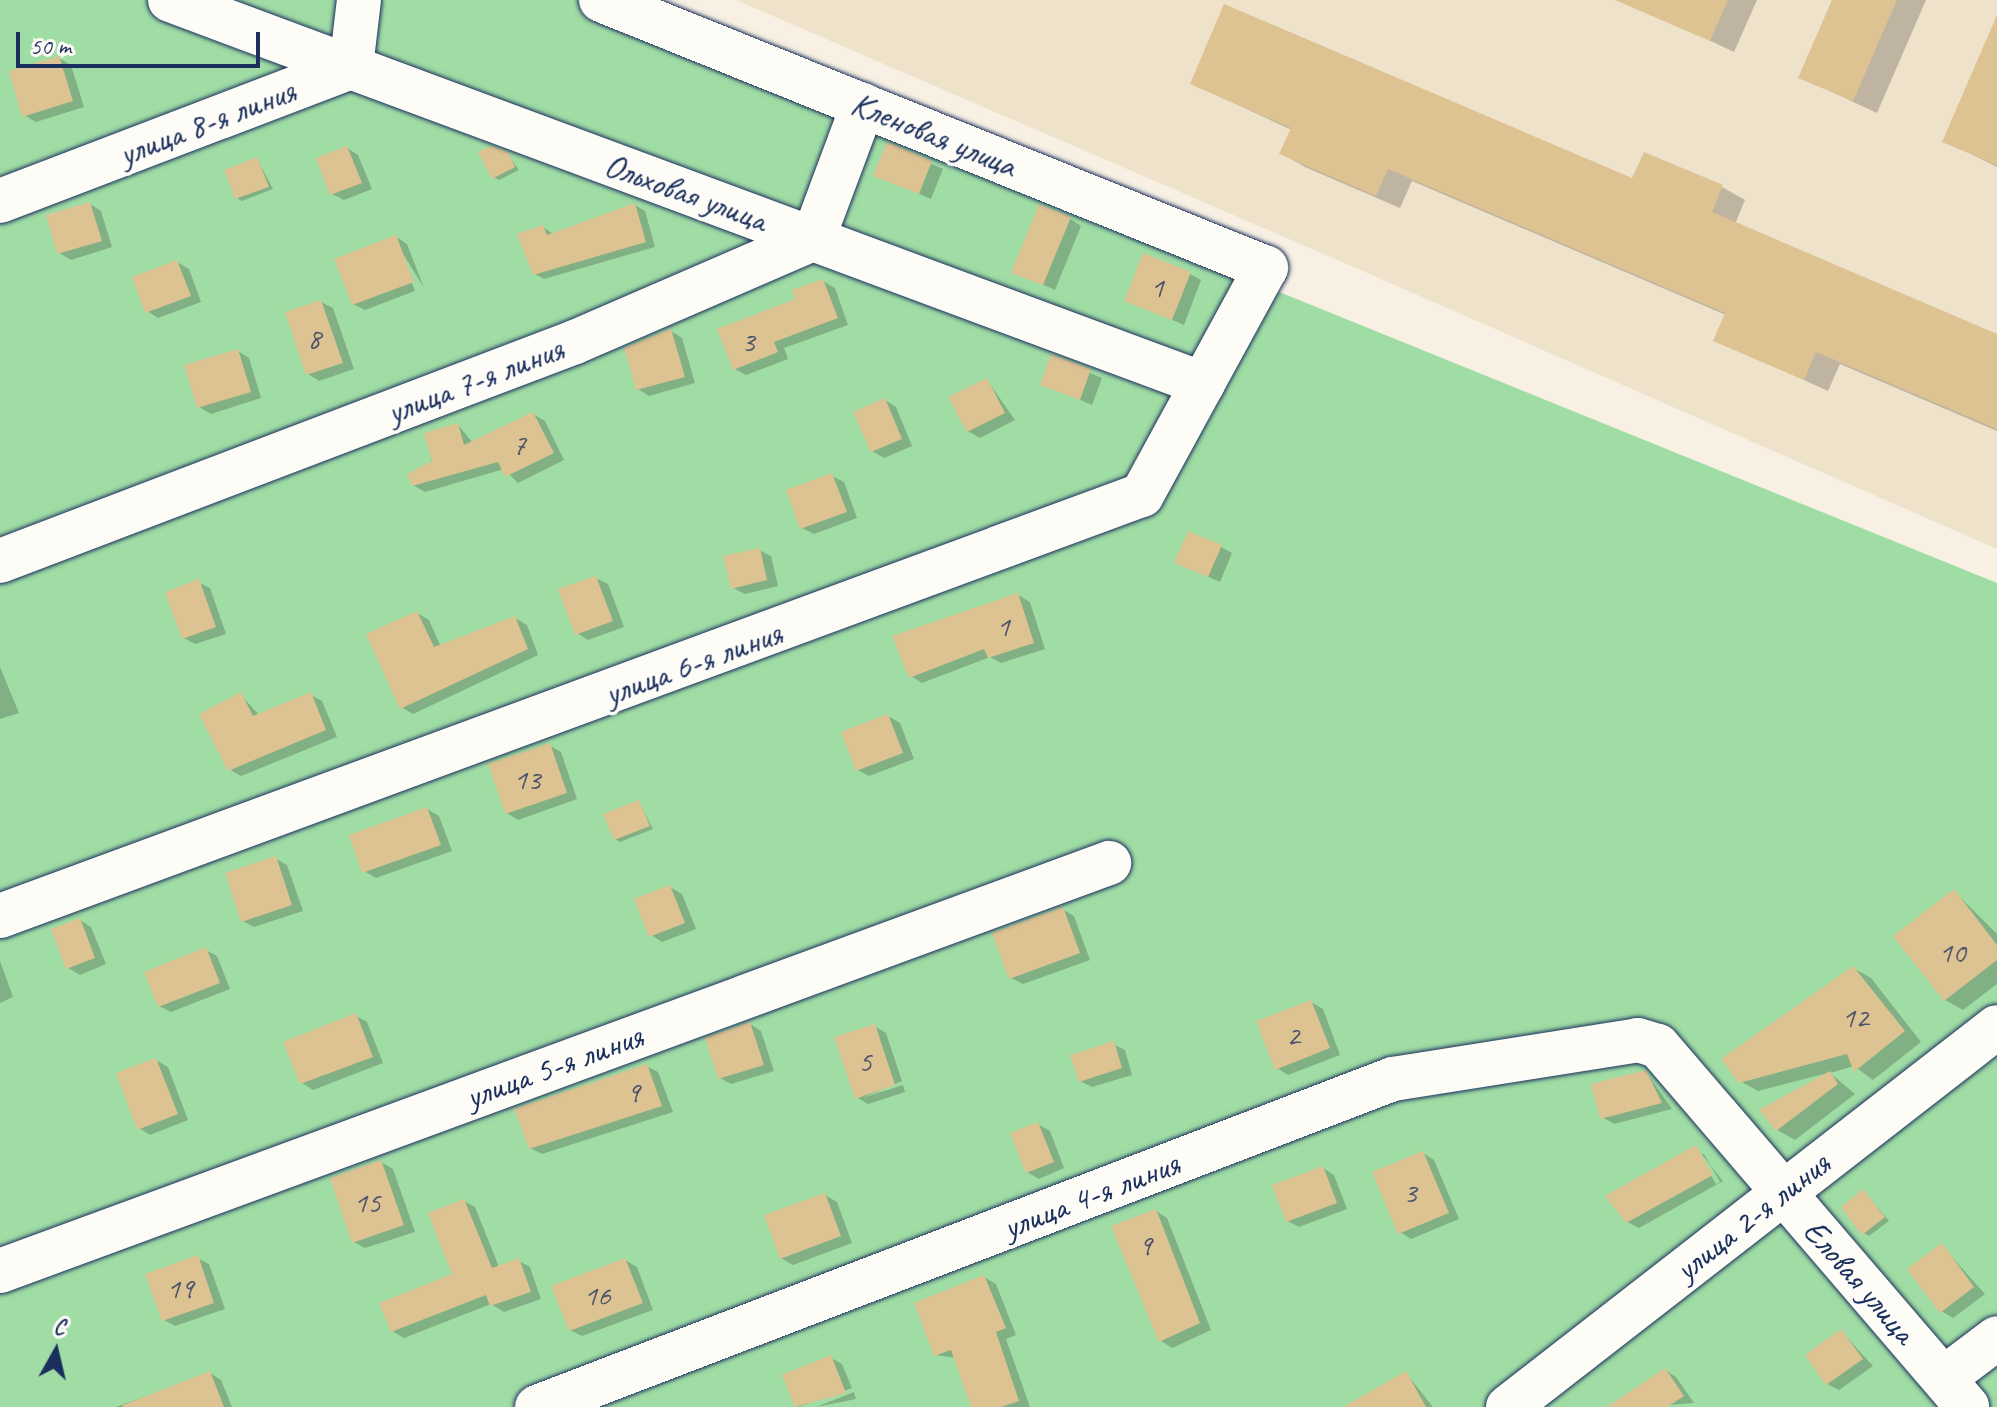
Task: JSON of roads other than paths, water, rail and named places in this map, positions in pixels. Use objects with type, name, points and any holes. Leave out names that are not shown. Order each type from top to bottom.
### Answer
[{"type":"street","name":"Ольховая улица","points":[[170,0],[1203,384]]},
{"type":"street","points":[[351,67],[359,0]]},
{"type":"street","name":"Кленовая улица","points":[[601,0],[1266,268]]},
{"type":"street","name":"улица 8-я линия","points":[[0,201],[351,67]]},
{"type":"street","points":[[813,239],[863,105]]},
{"type":"street","name":"улица 7-я линия","points":[[0,561],[575,342],[813,239]]},
{"type":"street","name":"улица 6-я линия","points":[[0,916],[1142,495],[1266,268]]},
{"type":"street","name":"улица 5-я линия","points":[[0,1271],[1109,863]]},
{"type":"street","name":"улица 2-я линия","points":[[1508,1407],[1782,1191],[1997,1027]]},
{"type":"street","name":"улица 4-я линия","points":[[537,1407],[1393,1079],[1638,1040],[1658,1046]]},
{"type":"street","name":"Еловая улица","points":[[1658,1046],[1956,1392]]},
{"type":"street","points":[[1956,1392],[1997,1338]]}]
